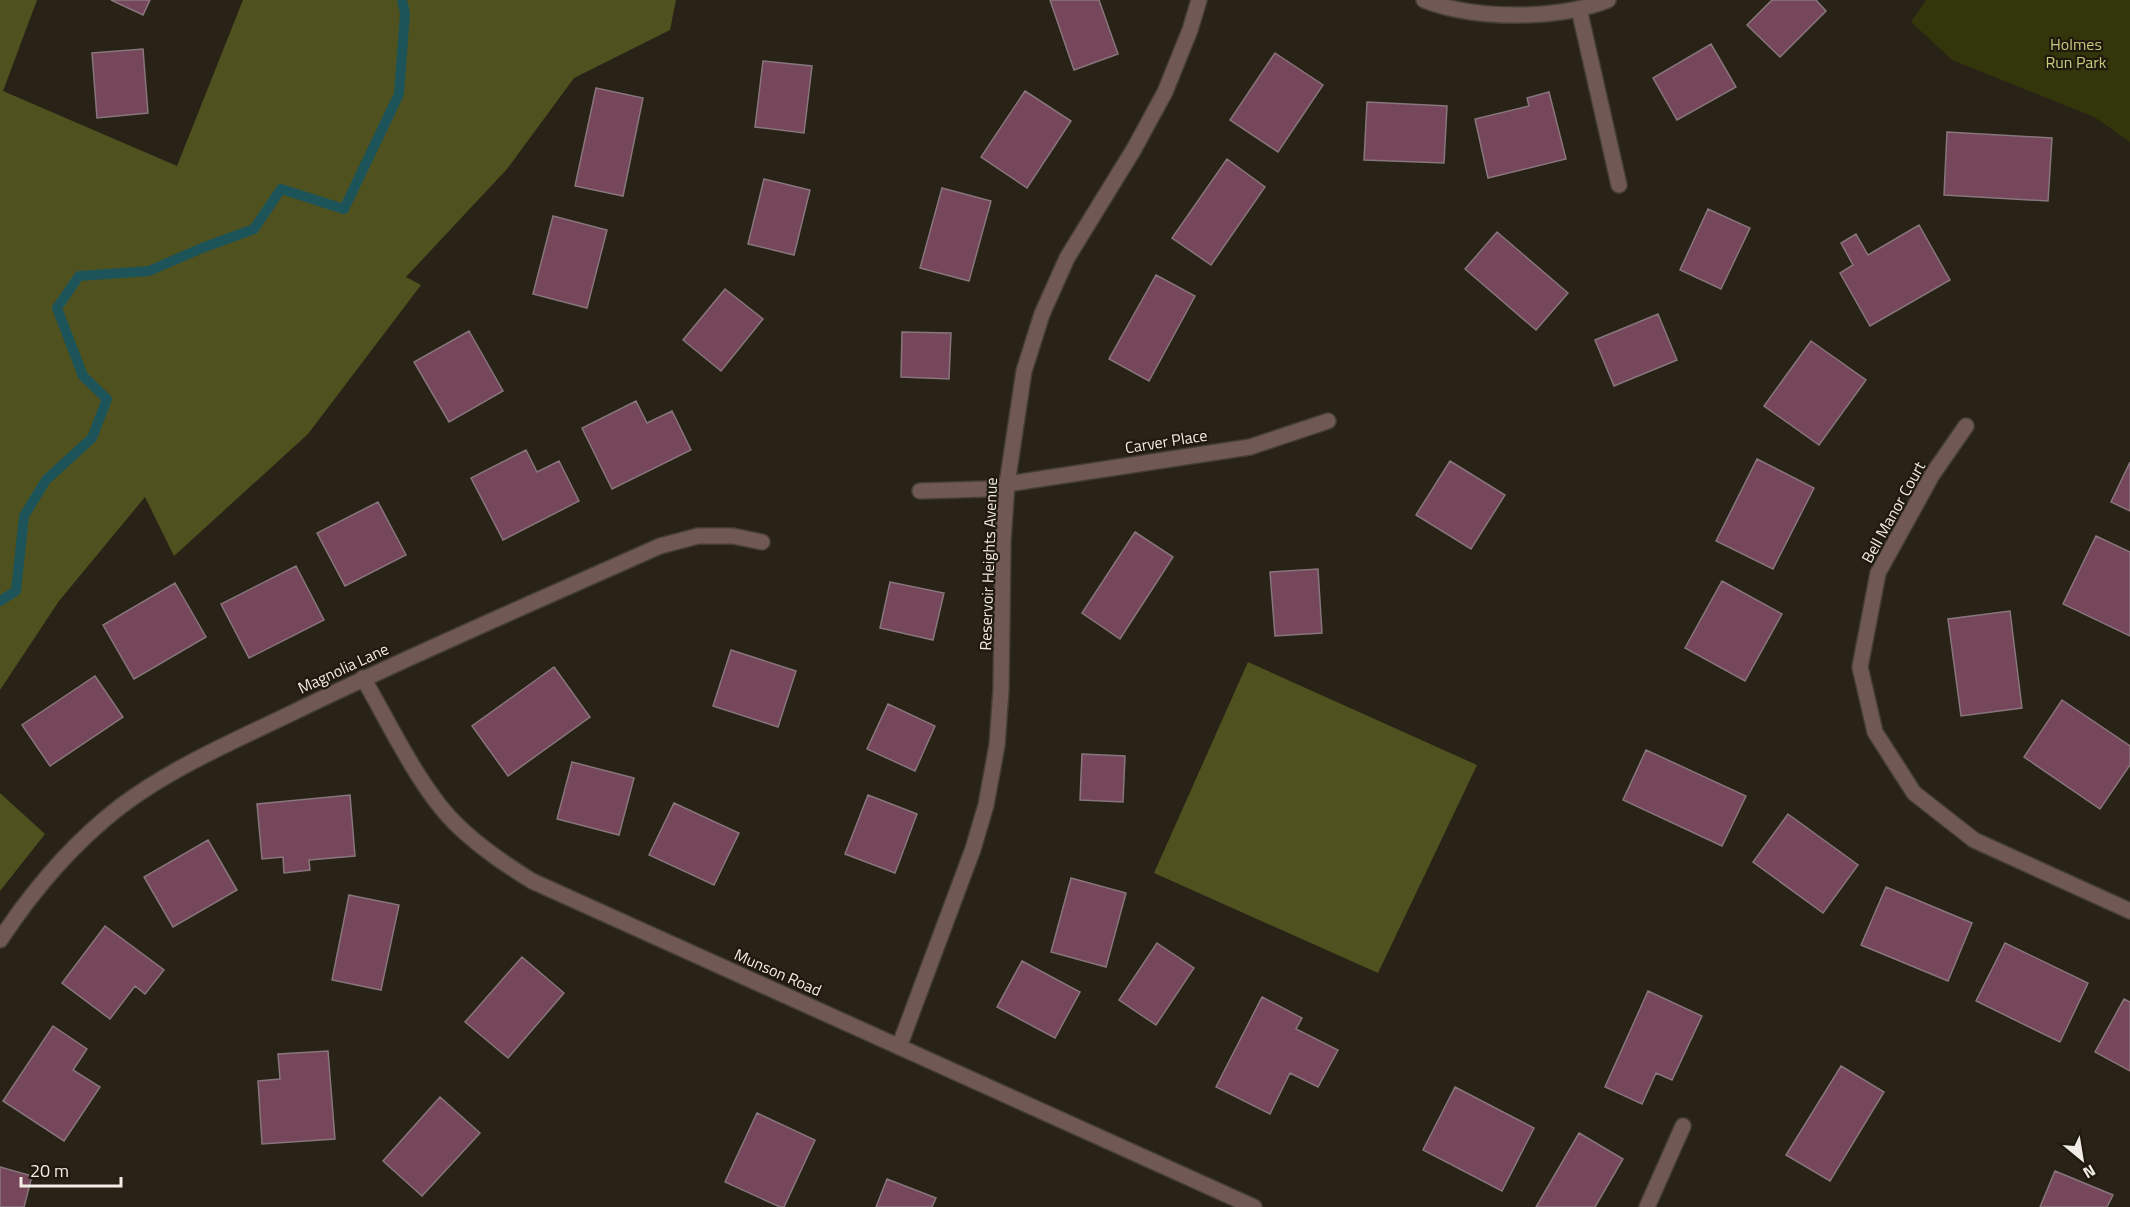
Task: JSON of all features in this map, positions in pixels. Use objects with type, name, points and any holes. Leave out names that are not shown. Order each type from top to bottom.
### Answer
[{"type":"street","name":"Reservoir Heights Avenue","points":[[899,1047],[973,849],[992,775],[997,745],[1001,690],[1003,540],[1007,484],[1024,371],[1042,314],[1067,258],[1134,149],[1165,92],[1190,30],[1198,0]]},
{"type":"street","points":[[1424,0],[1479,13],[1528,15],[1579,9],[1608,0]]},
{"type":"street","points":[[1579,9],[1619,185]]},
{"type":"street","name":"Carver Place","points":[[920,491],[986,489],[1250,447],[1328,421]]},
{"type":"street","name":"Bell Manor Court","points":[[1966,426],[1932,475],[1878,573],[1860,667],[1875,732],[1914,793],[1974,840],[2130,911]]},
{"type":"street","name":"Magnolia Lane","points":[[0,940],[35,891],[74,847],[121,806],[174,771],[363,678],[660,546],[698,536],[733,536],[762,542]]},
{"type":"street","name":"Munson Road","points":[[363,678],[426,787],[456,824],[492,855],[532,881],[1254,1207]]},
{"type":"street","points":[[1647,1207],[1683,1126]]},
{"type":"green space","points":[[0,0],[37,0],[3,91],[177,166],[243,0],[676,0],[670,30],[574,78],[507,169],[406,277],[421,285],[308,434],[174,556],[145,497],[59,601],[0,690]]},
{"type":"green space","name":"Holmes Run Park","points":[[1926,0],[2130,0],[2130,142],[2094,117],[1952,60],[1911,22]]},
{"type":"green space","points":[[1248,662],[1477,765],[1378,973],[1154,873]]},
{"type":"green space","points":[[0,793],[45,834],[0,891]]},
{"type":"building","points":[[111,0],[150,0],[143,15]]},
{"type":"building","points":[[1050,0],[1099,0],[1118,54],[1074,70]]},
{"type":"building","points":[[1772,0],[1816,0],[1826,11],[1780,57],[1747,25]]},
{"type":"building","points":[[1711,44],[1736,87],[1677,120],[1653,78]]},
{"type":"building","points":[[143,49],[148,113],[97,118],[92,53]]},
{"type":"building","points":[[1275,53],[1323,85],[1278,152],[1230,120]]},
{"type":"building","points":[[763,61],[812,66],[804,133],[755,127]]},
{"type":"building","points":[[596,88],[643,98],[623,196],[575,186]]},
{"type":"building","points":[[1025,91],[1071,121],[1027,188],[981,157]]},
{"type":"building","points":[[1549,92],[1566,159],[1488,178],[1475,119],[1529,106],[1527,98]]},
{"type":"building","points":[[1367,102],[1447,106],[1444,163],[1364,160]]},
{"type":"building","points":[[1947,132],[2052,138],[2048,201],[1944,195]]},
{"type":"building","points":[[1227,159],[1265,187],[1211,265],[1172,238]]},
{"type":"building","points":[[764,179],[810,190],[794,255],[748,244]]},
{"type":"building","points":[[942,188],[991,201],[969,281],[920,268]]},
{"type":"building","points":[[1708,209],[1750,228],[1721,289],[1680,270]]},
{"type":"building","points":[[553,216],[607,230],[587,308],[533,294]]},
{"type":"building","points":[[1919,225],[1950,280],[1870,326],[1840,273],[1853,265],[1841,243],[1856,234],[1868,255]]},
{"type":"building","points":[[1497,232],[1568,293],[1536,330],[1465,269]]},
{"type":"building","points":[[1156,275],[1195,296],[1149,381],[1109,359]]},
{"type":"building","points":[[725,289],[763,319],[721,371],[683,340]]},
{"type":"building","points":[[1658,314],[1677,360],[1614,386],[1595,340]]},
{"type":"building","points":[[469,331],[503,391],[449,422],[414,362]]},
{"type":"building","points":[[902,332],[951,333],[949,379],[901,377]]},
{"type":"building","points":[[1811,341],[1866,380],[1819,445],[1764,406]]},
{"type":"building","points":[[636,401],[647,423],[672,411],[691,450],[612,489],[582,428]]},
{"type":"building","points":[[526,450],[537,472],[559,461],[579,501],[503,540],[471,478]]},
{"type":"building","points":[[1757,459],[1814,488],[1773,569],[1716,541]]},
{"type":"building","points":[[1450,461],[1505,495],[1471,549],[1416,515]]},
{"type":"building","points":[[2130,462],[2130,511],[2111,502]]},
{"type":"building","points":[[378,502],[406,555],[345,586],[317,533]]},
{"type":"building","points":[[1135,532],[1173,557],[1120,639],[1082,613]]},
{"type":"building","points":[[2096,536],[2130,552],[2130,636],[2063,604]]},
{"type":"building","points":[[296,566],[324,620],[249,658],[221,604]]},
{"type":"building","points":[[1318,569],[1322,633],[1275,636],[1270,572]]},
{"type":"building","points":[[1722,581],[1782,614],[1745,681],[1685,648]]},
{"type":"building","points":[[890,582],[944,593],[933,640],[880,628]]},
{"type":"building","points":[[175,583],[206,637],[134,679],[103,625]]},
{"type":"building","points":[[2010,611],[2022,708],[1961,716],[1948,619]]},
{"type":"building","points":[[731,650],[796,671],[778,727],[713,706]]},
{"type":"building","points":[[554,667],[590,717],[508,776],[472,726]]},
{"type":"building","points":[[95,676],[123,717],[50,766],[22,725]]},
{"type":"building","points":[[2062,700],[2130,746],[2130,765],[2100,809],[2024,757]]},
{"type":"building","points":[[888,704],[935,726],[915,771],[867,749]]},
{"type":"building","points":[[1646,750],[1746,796],[1722,846],[1623,800]]},
{"type":"building","points":[[1082,754],[1125,756],[1123,802],[1080,800]]},
{"type":"building","points":[[572,762],[634,778],[619,835],[557,819]]},
{"type":"building","points":[[350,795],[355,856],[309,860],[310,870],[284,873],[283,857],[262,859],[257,804]]},
{"type":"building","points":[[868,795],[917,814],[895,873],[845,854]]},
{"type":"building","points":[[674,803],[739,833],[714,885],[649,855]]},
{"type":"building","points":[[1788,814],[1858,865],[1823,913],[1753,862]]},
{"type":"building","points":[[208,840],[237,890],[173,927],[144,877]]},
{"type":"building","points":[[1071,878],[1126,893],[1106,967],[1051,952]]},
{"type":"building","points":[[1886,887],[1972,923],[1948,981],[1861,945]]},
{"type":"building","points":[[349,895],[399,905],[381,990],[332,980]]},
{"type":"building","points":[[105,926],[164,970],[145,994],[135,986],[110,1019],[62,983]]},
{"type":"building","points":[[1157,943],[1194,968],[1156,1025],[1119,1000]]},
{"type":"building","points":[[2005,943],[2088,983],[2060,1042],[1976,1001]]},
{"type":"building","points":[[522,957],[564,993],[508,1058],[465,1022]]},
{"type":"building","points":[[1022,961],[1080,992],[1055,1038],[997,1007]]},
{"type":"building","points":[[1648,991],[1702,1016],[1672,1080],[1656,1073],[1642,1104],[1605,1087]]},
{"type":"building","points":[[1262,997],[1302,1018],[1296,1029],[1338,1050],[1318,1087],[1290,1073],[1270,1114],[1216,1087]]},
{"type":"building","points":[[2124,999],[2130,1002],[2130,1071],[2095,1052]]},
{"type":"building","points":[[53,1026],[87,1049],[73,1070],[100,1087],[64,1141],[3,1101]]},
{"type":"building","points":[[328,1051],[335,1139],[262,1144],[258,1081],[280,1079],[278,1054]]},
{"type":"building","points":[[1841,1066],[1884,1092],[1830,1181],[1786,1155]]},
{"type":"building","points":[[1455,1087],[1534,1128],[1502,1191],[1423,1150]]},
{"type":"building","points":[[440,1097],[480,1133],[422,1196],[383,1161]]},
{"type":"building","points":[[757,1113],[815,1140],[784,1207],[725,1182]]},
{"type":"building","points":[[1579,1133],[1623,1159],[1595,1207],[1536,1207]]},
{"type":"building","points":[[0,1167],[32,1176],[24,1207],[0,1207]]},
{"type":"building","points":[[2055,1171],[2113,1195],[2107,1207],[2040,1207]]},
{"type":"building","points":[[887,1179],[936,1198],[932,1207],[876,1207]]},
{"type":"waterway","points":[[0,601],[16,591],[24,516],[46,480],[92,438],[107,399],[83,376],[57,308],[79,276],[149,271],[254,229],[281,189],[344,209],[399,94],[405,13],[402,0]]}]
